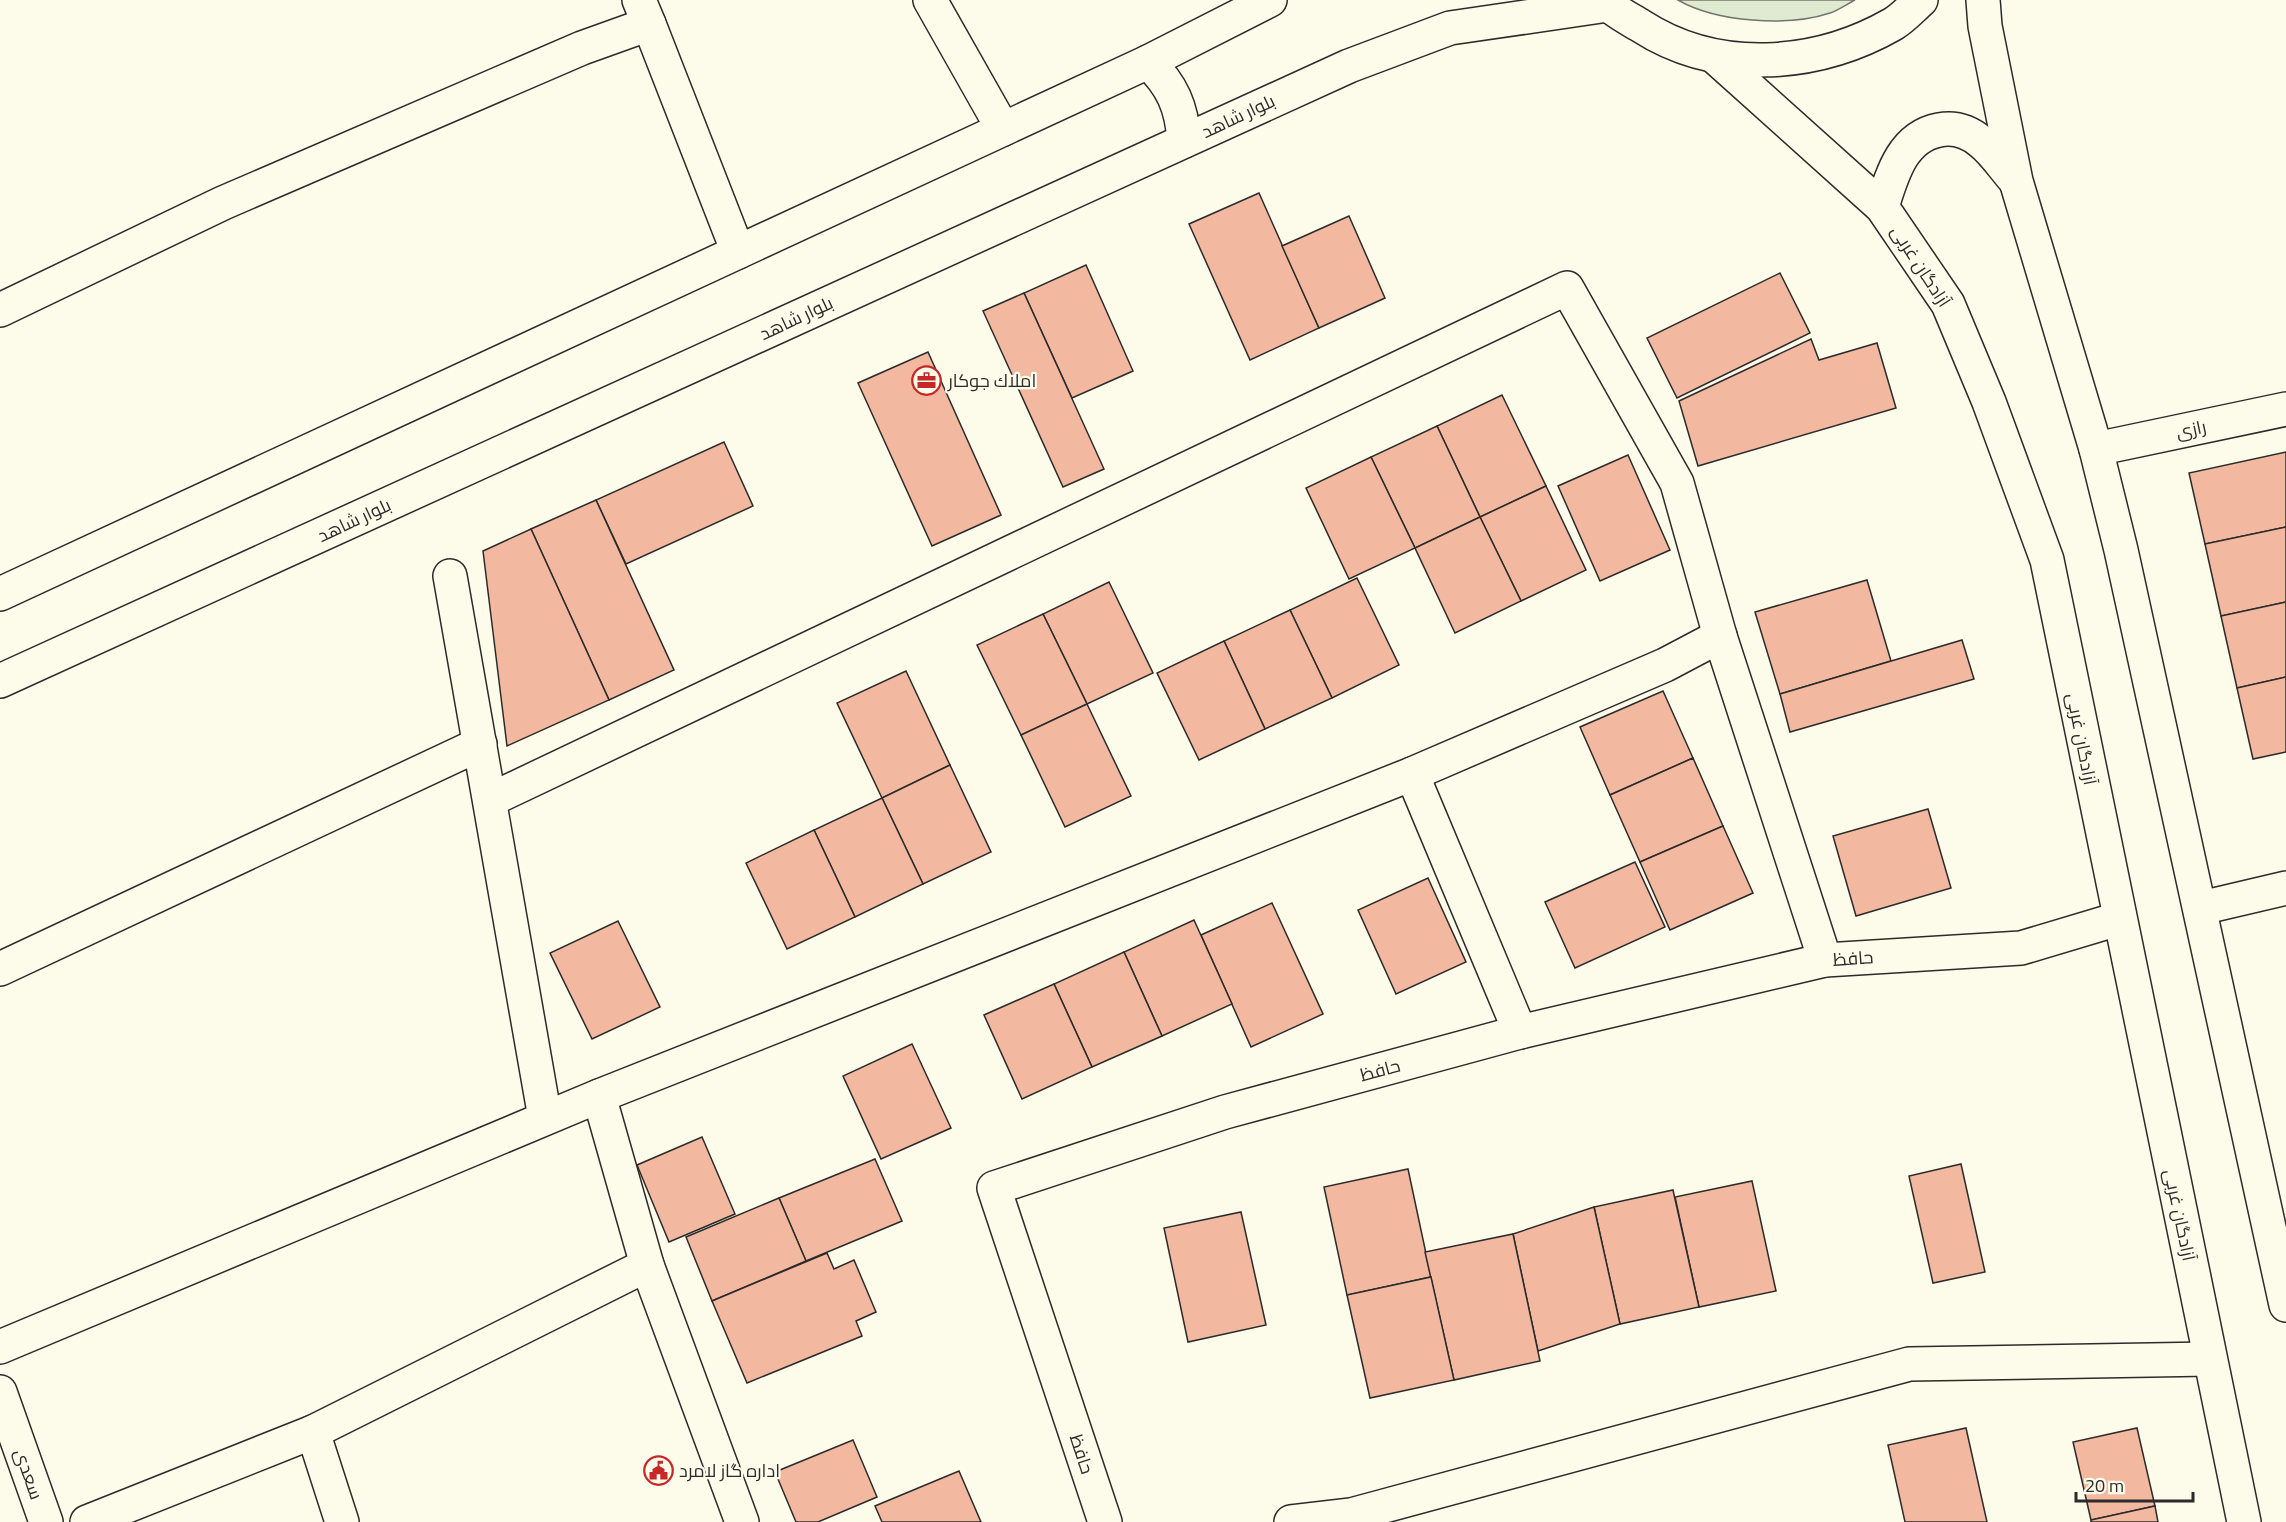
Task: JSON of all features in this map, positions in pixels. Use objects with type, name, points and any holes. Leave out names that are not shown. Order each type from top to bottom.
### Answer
[{"type":"street","points":[[930,0],[1003,129]]},
{"type":"street","points":[[0,594],[1148,62],[1270,0]]},
{"type":"street","points":[[1606,3],[1659,37],[1715,57],[1777,61],[1839,50],[1895,23],[1921,0]]},
{"type":"street","points":[[1983,0],[1985,26],[2016,181],[2096,449],[2121,550],[2286,1305]]},
{"type":"street","name":"بلوار شاهد","points":[[0,681],[1349,66],[1450,28],[1606,3]]},
{"type":"street","points":[[0,310],[223,203],[582,48],[644,12],[738,252]]},
{"type":"street","name":"آزادگان غربی","points":[[1715,57],[1882,207],[1947,304],[1989,402],[2047,560],[2118,919],[2244,1522]]},
{"type":"street","points":[[1148,62],[1164,77],[1176,97],[1183,118],[1184,141]]},
{"type":"street","points":[[1882,207],[1890,179],[1905,149],[1926,133],[1954,127],[1981,142],[2016,181]]},
{"type":"street","points":[[490,800],[1567,288],[1677,483],[1720,636],[1824,960]]},
{"type":"street","name":"رازی","points":[[2096,449],[2286,409]]},
{"type":"street","points":[[450,576],[545,1118]]},
{"type":"street","points":[[0,1347],[599,1096],[1412,774],[1665,665],[1720,636]]},
{"type":"street","points":[[0,969],[480,744]]},
{"type":"street","points":[[1412,774],[1520,1032]]},
{"type":"street","points":[[2201,908],[2286,888]]},
{"type":"street","name":"حافظ","points":[[1105,1522],[994,1188],[1225,1112],[1520,1032],[1824,960],[2021,948],[2118,919]]},
{"type":"street","points":[[599,1096],[647,1264],[742,1522]]},
{"type":"street","points":[[87,1522],[313,1432],[647,1264]]},
{"type":"street","points":[[1291,1522],[1351,1515],[1909,1364],[2210,1359]]},
{"type":"street","name":"سعدی","points":[[0,1392],[46,1522]]},
{"type":"street","points":[[313,1432],[342,1522]]},
{"type":"green space","points":[[1678,0],[1855,0],[1833,12],[1794,20],[1773,21],[1712,13]]},
{"type":"building","points":[[1259,193],[1319,328],[1250,360],[1189,224]]},
{"type":"building","points":[[1349,216],[1385,298],[1319,328],[1282,246]]},
{"type":"building","points":[[1086,265],[1133,371],[1072,398],[1024,293]]},
{"type":"building","points":[[1780,273],[1810,333],[1677,398],[1647,338]]},
{"type":"building","points":[[1024,293],[1104,469],[1063,487],[983,311]]},
{"type":"building","points":[[1811,339],[1819,360],[1877,343],[1896,408],[1698,466],[1679,401]]},
{"type":"building","points":[[928,352],[1001,515],[932,546],[858,383]]},
{"type":"building","points":[[1502,395],[1546,486],[1480,517],[1437,426]]},
{"type":"building","points":[[1437,426],[1480,517],[1415,548],[1371,457]]},
{"type":"building","points":[[724,442],[753,506],[626,564],[596,500]]},
{"type":"building","points":[[2286,452],[2286,527],[2205,544],[2189,473]]},
{"type":"building","points":[[1628,455],[1670,550],[1600,581],[1558,486]]},
{"type":"building","points":[[1371,457],[1415,548],[1349,579],[1306,488]]},
{"type":"building","points":[[1546,486],[1586,570],[1521,601],[1480,517]]},
{"type":"building","points":[[596,500],[674,670],[609,700],[531,529]]},
{"type":"building","points":[[1480,517],[1521,601],[1455,633],[1415,548]]},
{"type":"building","points":[[2286,527],[2286,602],[2221,616],[2205,544]]},
{"type":"building","points":[[531,529],[609,700],[507,746],[483,551]]},
{"type":"building","points":[[1357,578],[1399,665],[1332,698],[1290,610]]},
{"type":"building","points":[[1867,580],[1891,661],[1780,694],[1755,612]]},
{"type":"building","points":[[1109,582],[1153,673],[1087,704],[1043,614]]},
{"type":"building","points":[[2286,602],[2286,677],[2237,688],[2221,616]]},
{"type":"building","points":[[1290,610],[1332,698],[1265,729],[1224,641]]},
{"type":"building","points":[[1043,614],[1087,704],[1021,735],[977,645]]},
{"type":"building","points":[[1962,640],[1974,679],[1790,732],[1780,694]]},
{"type":"building","points":[[1224,641],[1265,729],[1199,760],[1157,673]]},
{"type":"building","points":[[906,671],[950,765],[882,798],[837,703]]},
{"type":"building","points":[[2286,677],[2286,752],[2253,759],[2237,688]]},
{"type":"building","points":[[1663,691],[1693,758],[1610,795],[1580,727]]},
{"type":"building","points":[[1087,704],[1131,796],[1065,827],[1021,735]]},
{"type":"building","points":[[1693,758],[1723,826],[1640,862],[1610,795]]},
{"type":"building","points":[[950,765],[991,852],[923,884],[882,798]]},
{"type":"building","points":[[882,798],[923,884],[855,917],[814,830]]},
{"type":"building","points":[[1928,809],[1951,888],[1856,916],[1833,836]]},
{"type":"building","points":[[1723,826],[1753,893],[1670,930],[1640,862]]},
{"type":"building","points":[[814,830],[855,917],[787,949],[746,863]]},
{"type":"building","points":[[1635,862],[1665,927],[1575,968],[1545,902]]},
{"type":"building","points":[[1428,878],[1466,962],[1396,994],[1358,910]]},
{"type":"building","points":[[1272,903],[1323,1014],[1251,1047],[1201,935]]},
{"type":"building","points":[[1194,920],[1232,1004],[1162,1036],[1124,952]]},
{"type":"building","points":[[618,921],[660,1007],[592,1039],[550,953]]},
{"type":"building","points":[[1124,952],[1162,1036],[1092,1067],[1054,984]]},
{"type":"building","points":[[1054,984],[1092,1067],[1022,1099],[984,1015]]},
{"type":"building","points":[[912,1044],[951,1128],[881,1159],[843,1076]]},
{"type":"building","points":[[702,1137],[735,1214],[669,1242],[637,1165]]},
{"type":"building","points":[[875,1159],[902,1221],[806,1261],[779,1198]]},
{"type":"building","points":[[1961,1164],[1985,1272],[1933,1283],[1909,1176]]},
{"type":"building","points":[[1408,1169],[1431,1277],[1347,1295],[1324,1187]]},
{"type":"building","points":[[1752,1181],[1776,1291],[1699,1307],[1675,1197]]},
{"type":"building","points":[[1673,1190],[1699,1307],[1620,1324],[1594,1207]]},
{"type":"building","points":[[779,1198],[806,1261],[712,1301],[686,1237]]},
{"type":"building","points":[[1594,1207],[1620,1324],[1538,1351],[1513,1234]]},
{"type":"building","points":[[1241,1212],[1266,1325],[1188,1342],[1164,1228]]},
{"type":"building","points":[[1513,1234],[1540,1361],[1454,1380],[1425,1252]]},
{"type":"building","points":[[827,1253],[834,1269],[854,1260],[876,1312],[856,1321],[862,1336],[747,1383],[712,1301]]},
{"type":"building","points":[[1431,1277],[1454,1380],[1370,1398],[1347,1295]]},
{"type":"building","points":[[1966,1428],[1987,1522],[1905,1522],[1888,1445]]},
{"type":"building","points":[[2137,1428],[2155,1506],[2091,1520],[2073,1442]]},
{"type":"building","points":[[853,1440],[877,1497],[818,1522],[796,1522],[775,1472]]},
{"type":"building","points":[[959,1471],[981,1522],[882,1522],[875,1506]]},
{"type":"building","points":[[2155,1506],[2158,1522],[2091,1522],[2091,1520]]},
{"type":"place","name":"املاك جوكار","points":[[927,380]]},
{"type":"place","name":"اداره گاز لامرد","points":[[658,1470]]}]
